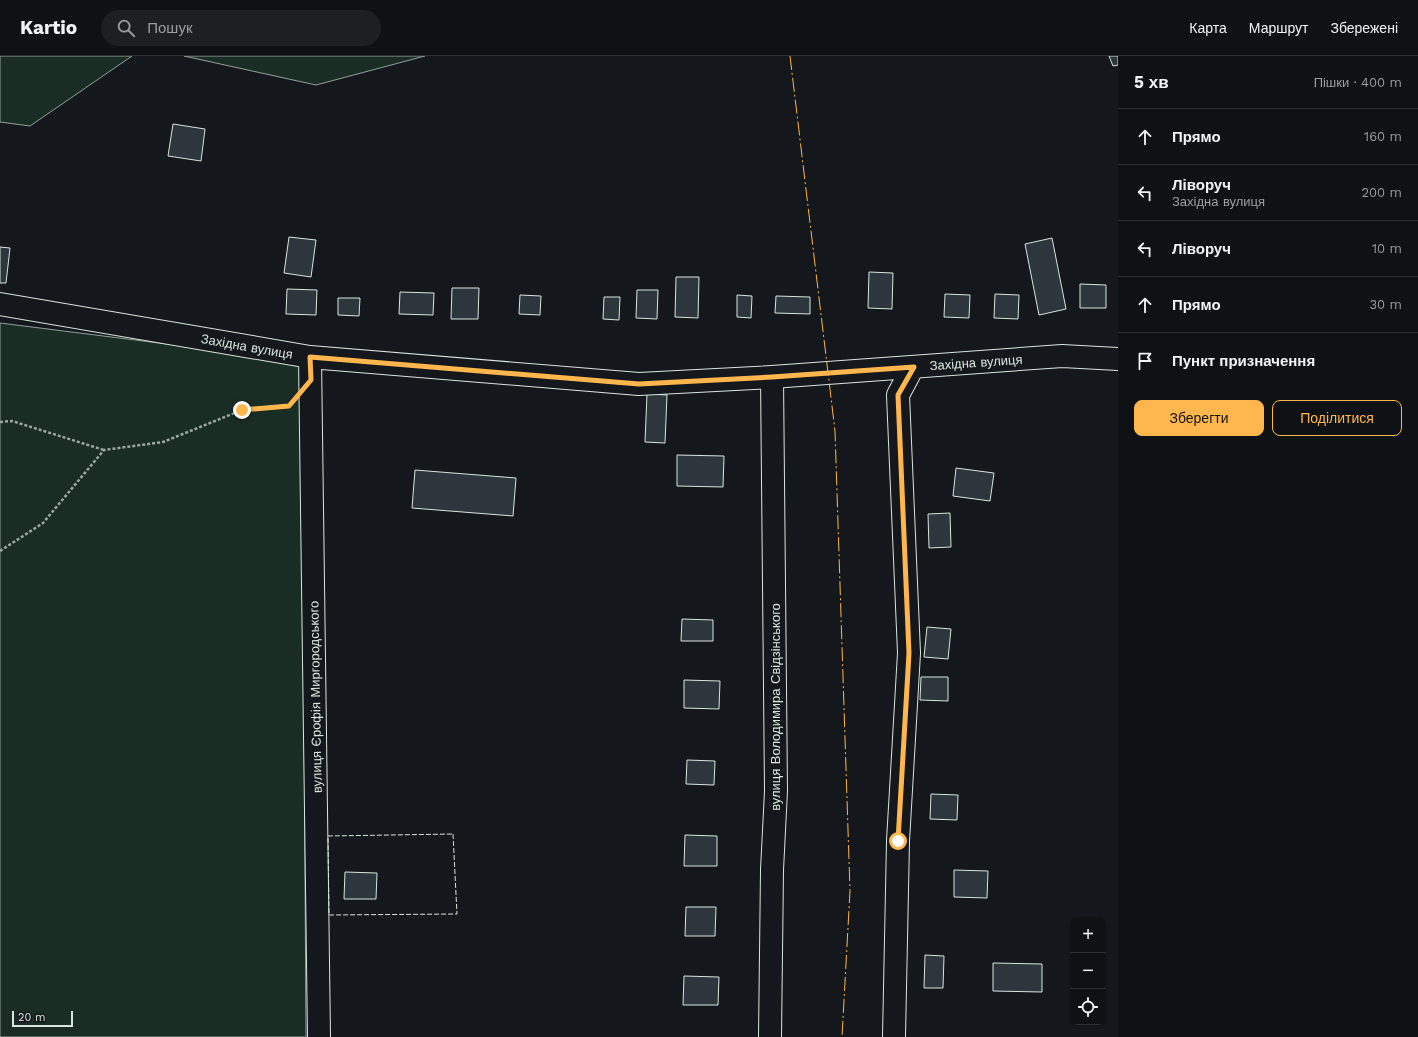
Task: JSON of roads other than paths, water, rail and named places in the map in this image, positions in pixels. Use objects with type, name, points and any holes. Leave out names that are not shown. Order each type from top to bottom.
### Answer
[{"type":"street","name":"Західна вулиця","points":[[0,304],[310,357],[639,384],[772,377],[1062,356],[1118,359]]},
{"type":"street","name":"вулиця Єрофія Миргородського","points":[[310,357],[319,1037]]},
{"type":"street","points":[[894,1037],[898,841],[909,653],[898,395],[914,367]]},
{"type":"street","name":"вулиця Володимира Свідзінського","points":[[770,1037],[772,870],[776,791],[772,377]]}]
